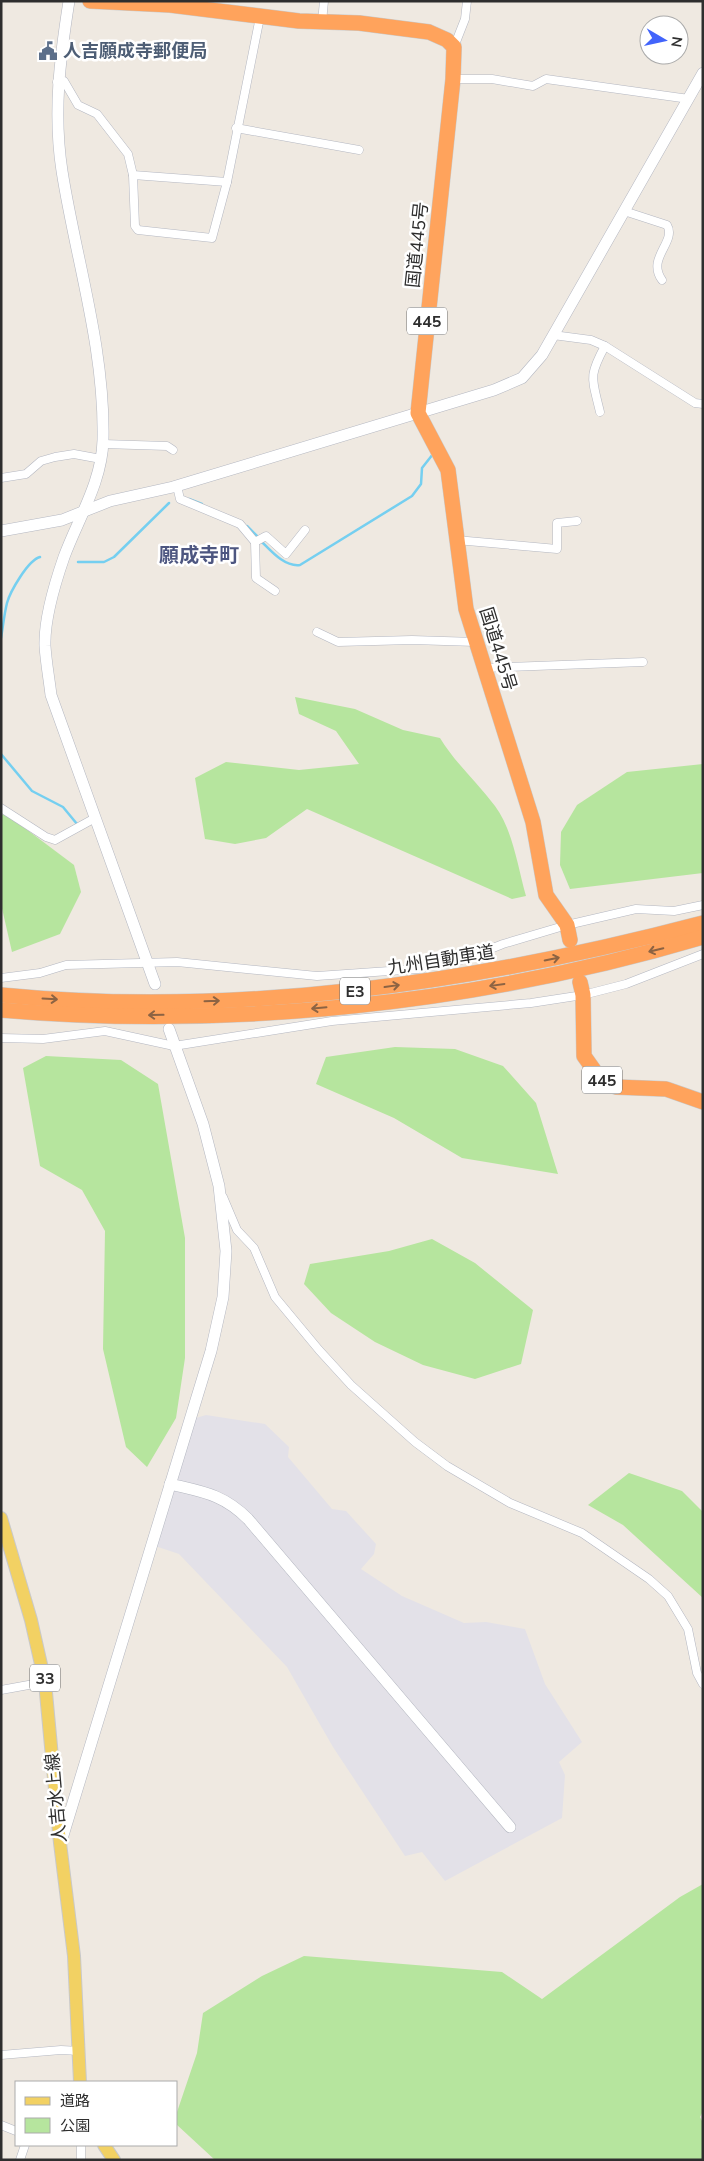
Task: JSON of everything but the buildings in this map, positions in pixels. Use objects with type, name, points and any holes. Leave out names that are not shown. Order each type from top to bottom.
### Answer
[{"type":"highway","points":[[90,1],[170,6],[260,17],[359,23],[429,32],[447,40],[454,46]]},
{"type":"highway","name":"国道445号","points":[[454,46],[453,79],[418,413],[448,470],[466,609],[533,822],[546,895],[568,933]]},
{"type":"highway","name":"九州自動車道","points":[[1,995],[50,1000],[207,1001],[281,998],[375,989],[485,973],[590,952],[703,923]]},
{"type":"highway","name":"九州自動車道","points":[[1,1010],[56,1014],[198,1014],[281,1011],[378,1002],[506,984],[662,949],[703,937]]},
{"type":"highway","name":"445","points":[[581,989],[584,1056],[600,1080],[616,1087],[666,1089],[703,1102]]},
{"type":"main road","name":"人吉水上線","points":[[1,1518],[31,1620],[46,1682],[60,1843],[74,1956],[80,2081]]},
{"type":"main road","points":[[105,2146],[114,2160]]},
{"type":"street","points":[[69,1],[58,82],[62,170],[98,356],[103,444],[99,470],[65,556],[52,595],[45,644],[51,695],[155,984]]},
{"type":"street","points":[[322,22],[324,1]]},
{"type":"street","points":[[454,46],[465,19],[467,1]]},
{"type":"street","points":[[58,82],[64,81],[78,106],[96,114],[128,154],[133,176],[135,226],[138,230],[212,238],[227,182],[236,128],[260,17]]},
{"type":"street","points":[[1,531],[62,520],[110,502],[177,486],[494,390],[522,378],[542,355],[703,73]]},
{"type":"street","points":[[453,79],[492,79],[533,86],[546,79],[689,99]]},
{"type":"street","points":[[236,128],[359,150]]},
{"type":"street","points":[[133,176],[227,182]]},
{"type":"street","points":[[624,211],[667,225],[669,236],[657,261],[657,273],[662,280]]},
{"type":"street","points":[[553,335],[591,340],[605,346],[695,403],[703,404]]},
{"type":"street","points":[[600,412],[592,382],[593,369],[605,346]]},
{"type":"street","points":[[103,444],[167,446],[173,450]]},
{"type":"street","points":[[1,478],[26,474],[41,461],[55,457],[74,454],[101,458]]},
{"type":"street","points":[[177,486],[180,499],[240,524],[255,542],[256,578],[275,591]]},
{"type":"street","points":[[456,540],[557,549],[557,523],[577,521]]},
{"type":"street","points":[[255,542],[266,536],[286,554],[305,530]]},
{"type":"street","points":[[317,632],[338,642],[412,640],[476,642]]},
{"type":"street","points":[[484,668],[643,662]]},
{"type":"street","points":[[1,808],[46,837],[55,840],[95,818]]},
{"type":"street","points":[[1,978],[40,973],[66,965],[177,962],[317,976],[418,969],[465,959],[503,944],[568,933],[636,909],[674,912],[703,905]]},
{"type":"street","points":[[1,1038],[43,1039],[105,1031],[174,1046],[332,1021],[531,1003],[581,989],[626,984],[703,954]]},
{"type":"street","points":[[60,1843],[211,1351],[223,1297],[226,1251],[218,1186],[203,1124],[169,1029]]},
{"type":"street","points":[[218,1186],[237,1230],[254,1248],[275,1297],[351,1385],[416,1442],[447,1466],[510,1503],[582,1533],[648,1579],[668,1596],[688,1629],[697,1673],[703,1684]]},
{"type":"street","points":[[170,1484],[216,1496],[233,1504],[248,1519],[510,1827]]},
{"type":"street","points":[[1,1690],[46,1682]]},
{"type":"street","points":[[1,2055],[61,2050],[80,2051]]},
{"type":"street","points":[[1,2125],[15,2131]]},
{"type":"street","points":[[20,2160],[26,2146]]},
{"type":"street","points":[[81,2146],[81,2160]]},
{"type":"shaded area","points":[[206,1415],[265,1424],[289,1447],[288,1457],[332,1509],[346,1511],[376,1544],[374,1554],[361,1569],[402,1596],[464,1623],[486,1622],[525,1629],[545,1684],[582,1742],[559,1762],[565,1775],[562,1818],[445,1881],[422,1852],[405,1856],[333,1747],[287,1667],[179,1554],[155,1546],[196,1418]]},
{"type":"green space","points":[[295,697],[355,709],[403,730],[440,738],[501,816],[511,838],[526,896],[512,899],[307,809],[266,838],[235,844],[205,839],[195,778],[226,762],[299,770],[359,764],[336,731],[299,714]]},
{"type":"green space","points":[[703,764],[703,873],[570,889],[560,865],[561,832],[577,805],[627,772]]},
{"type":"green space","points":[[6,814],[74,865],[81,892],[60,934],[12,952],[1,904],[1,815]]},
{"type":"green space","points":[[395,1047],[455,1049],[503,1066],[536,1103],[558,1174],[462,1158],[394,1118],[316,1084],[326,1057]]},
{"type":"green space","points":[[46,1056],[121,1060],[158,1084],[185,1238],[185,1358],[176,1418],[147,1467],[126,1447],[103,1349],[105,1231],[82,1190],[40,1166],[23,1068]]},
{"type":"green space","points":[[432,1239],[475,1263],[533,1310],[521,1364],[475,1379],[423,1365],[375,1342],[331,1313],[304,1284],[310,1264],[389,1251]]},
{"type":"green space","points":[[629,1473],[682,1491],[703,1512],[703,1598],[623,1525],[588,1505]]},
{"type":"green space","points":[[703,1884],[703,2111],[700,2117],[703,2123],[703,2160],[215,2160],[178,2126],[178,2109],[197,2053],[203,2013],[262,1976],[304,1956],[502,1972],[542,1999],[680,1897]]},
{"type":"waterway","points":[[262,542],[284,561],[289,564],[300,565],[412,496],[421,484],[422,468],[433,454]]},
{"type":"waterway","points":[[189,499],[202,504]]},
{"type":"waterway","points":[[78,562],[104,562],[114,557],[169,503]]},
{"type":"waterway","points":[[247,526],[258,537]]},
{"type":"waterway","points":[[1,638],[7,603],[12,592],[25,570],[35,559],[40,557]]},
{"type":"waterway","points":[[1,754],[32,791],[63,807],[77,824]]},
{"type":"place","name":"人吉願成寺郵便局","points":[[48,51]]},
{"type":"district","name":"願成寺町","points":[[199,555]]}]
